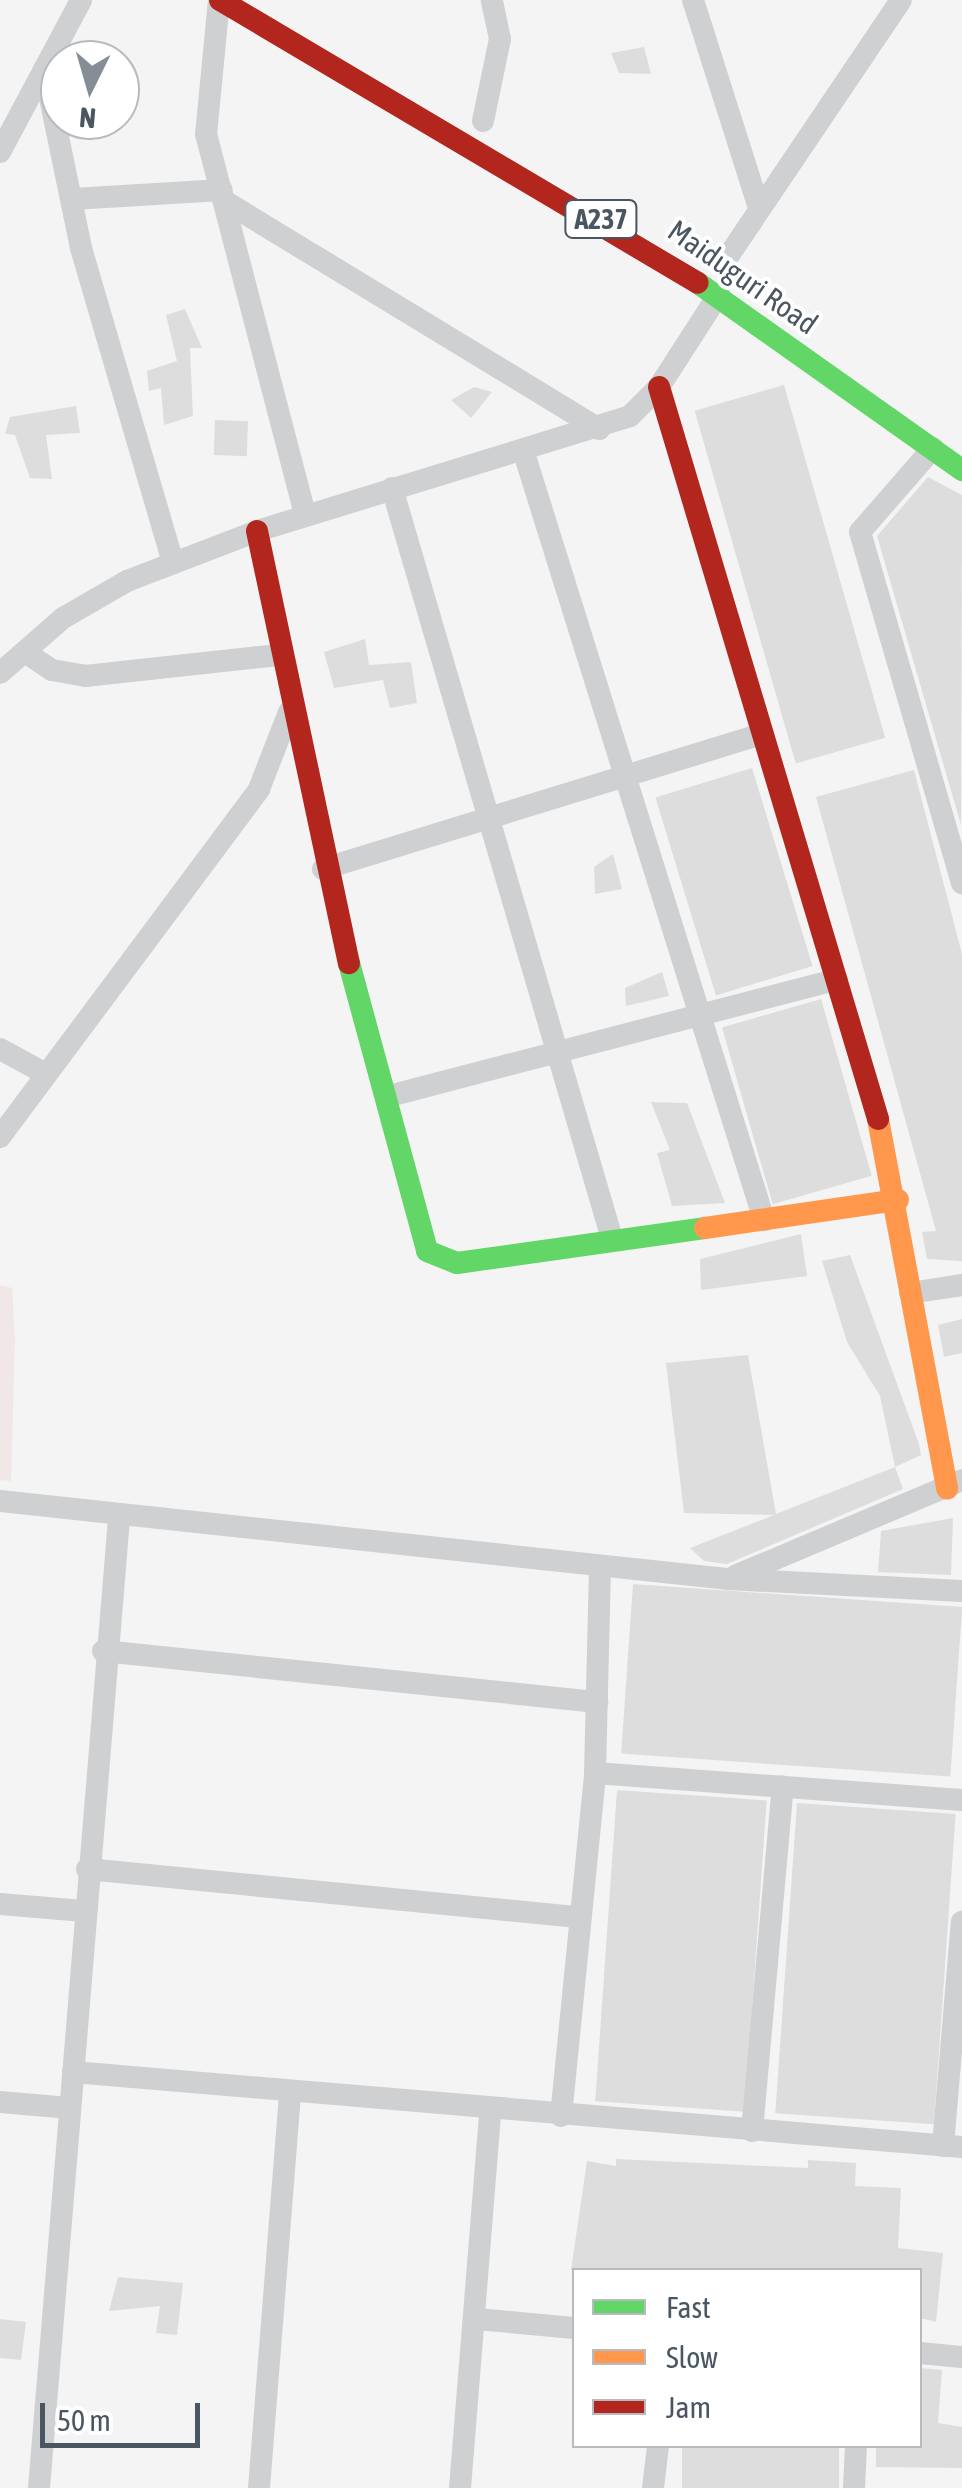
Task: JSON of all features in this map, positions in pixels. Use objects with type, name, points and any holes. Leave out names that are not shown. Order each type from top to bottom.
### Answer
[{"type":"main road","name":"Maiduguri Road","points":[[220,0],[719,294],[962,470]]},
{"type":"main road","points":[[475,116],[511,137]]},
{"type":"main road","name":"Maiduguri Road","points":[[715,259],[750,282]]},
{"type":"main road","points":[[659,388],[837,979],[898,1200],[910,1293],[954,1485]]},
{"type":"main road","points":[[257,530],[289,712],[323,869],[390,1096],[418,1238],[437,1259],[457,1263],[898,1200]]},
{"type":"street","points":[[60,40],[81,0]]},
{"type":"street","points":[[220,0],[206,134],[305,515]]},
{"type":"street","points":[[475,116],[500,39],[492,0]]},
{"type":"street","points":[[693,0],[759,208]]},
{"type":"street","points":[[715,259],[759,208],[901,0]]},
{"type":"street","points":[[0,152],[40,77]]},
{"type":"street","points":[[60,140],[173,563]]},
{"type":"street","points":[[73,199],[224,196],[600,429]]},
{"type":"street","points":[[0,673],[63,618],[173,563],[257,530],[600,429],[630,416],[659,388],[719,294]]},
{"type":"street","points":[[934,448],[860,532],[962,882]]},
{"type":"street","points":[[524,452],[764,1220]]},
{"type":"street","points":[[392,488],[560,1049],[612,1239]]},
{"type":"street","points":[[26,652],[52,670],[86,676],[279,655]]},
{"type":"street","points":[[0,1137],[258,789],[289,712]]},
{"type":"street","points":[[323,869],[763,734]]},
{"type":"street","points":[[390,1096],[837,979]]},
{"type":"street","points":[[0,1049],[46,1074]]},
{"type":"street","points":[[910,1293],[962,1285]]},
{"type":"street","points":[[727,1579],[954,1485]]},
{"type":"street","points":[[0,1500],[119,1519],[727,1579],[962,1591]]},
{"type":"street","points":[[39,2488],[102,1650],[119,1519]]},
{"type":"street","points":[[561,2116],[595,1773],[600,1566]]},
{"type":"street","points":[[102,1650],[597,1702]]},
{"type":"street","points":[[595,1773],[962,1800]]},
{"type":"street","points":[[752,2131],[783,1786]]},
{"type":"street","points":[[87,1870],[578,1917]]},
{"type":"street","points":[[0,1904],[84,1911]]},
{"type":"street","points":[[72,2072],[490,2112],[953,2146],[962,1922]]},
{"type":"street","points":[[260,2488],[290,2091]]},
{"type":"street","points":[[0,2102],[70,2108]]},
{"type":"street","points":[[460,2488],[477,2320],[490,2112]]},
{"type":"street","points":[[477,2320],[572,2328]]},
{"type":"street","points":[[922,2353],[962,2357]]},
{"type":"street","points":[[653,2488],[658,2448]]},
{"type":"street","points":[[854,2488],[856,2448]]},
{"type":"shaded area","points":[[0,1285],[12,1288],[15,1339],[11,1481],[0,1480]]},
{"type":"building","points":[[644,47],[651,74],[619,73],[611,53]]},
{"type":"building","points":[[185,309],[202,348],[190,348],[193,416],[164,425],[161,388],[149,391],[147,371],[177,361],[166,315]]},
{"type":"building","points":[[784,385],[885,738],[796,763],[695,411]]},
{"type":"building","points":[[474,387],[492,392],[471,418],[451,400]]},
{"type":"building","points":[[76,406],[80,433],[46,435],[52,479],[30,478],[15,435],[5,434],[10,417]]},
{"type":"building","points":[[215,420],[248,421],[247,456],[214,455]]},
{"type":"building","points":[[928,477],[962,495],[961,825],[877,536]]},
{"type":"building","points":[[365,639],[369,665],[411,662],[417,703],[390,708],[383,680],[334,688],[324,652]]},
{"type":"building","points":[[752,768],[813,966],[716,995],[655,798]]},
{"type":"building","points":[[914,770],[962,954],[962,1261],[927,1259],[922,1232],[936,1231],[816,797]]},
{"type":"building","points":[[613,854],[622,889],[595,894],[594,867]]},
{"type":"building","points":[[662,972],[669,996],[626,1006],[625,988]]},
{"type":"building","points":[[821,999],[872,1176],[773,1204],[722,1027]]},
{"type":"building","points":[[651,1102],[687,1103],[725,1203],[672,1206],[657,1153],[670,1150]]},
{"type":"building","points":[[801,1234],[807,1276],[701,1290],[700,1259]]},
{"type":"building","points":[[850,1255],[919,1444],[921,1455],[895,1467],[880,1396],[847,1342],[822,1261]]},
{"type":"building","points":[[962,1319],[962,1353],[944,1357],[938,1325]]},
{"type":"building","points":[[748,1355],[776,1514],[895,1467],[903,1489],[727,1564],[704,1561],[690,1548],[774,1515],[684,1513],[666,1363]]},
{"type":"building","points":[[953,1518],[951,1575],[878,1572],[881,1531]]},
{"type":"building","points":[[633,1584],[962,1607],[950,1777],[621,1754]]},
{"type":"building","points":[[617,1790],[767,1800],[745,2112],[595,2101]]},
{"type":"building","points":[[797,1803],[956,1814],[934,2124],[775,2113]]},
{"type":"building","points":[[616,2159],[808,2168],[808,2160],[856,2163],[855,2186],[901,2188],[898,2248],[943,2253],[936,2322],[922,2318],[922,2268],[571,2270],[587,2161],[616,2166]]},
{"type":"building","points":[[118,2277],[183,2283],[177,2335],[156,2333],[160,2306],[109,2311]]},
{"type":"building","points":[[0,2319],[26,2322],[21,2360],[0,2358]]},
{"type":"building","points":[[922,2368],[942,2370],[938,2423],[962,2427],[962,2468],[876,2467],[876,2448],[922,2448]]},
{"type":"building","points":[[682,2448],[839,2448],[839,2488],[682,2488]]},
{"type":"traffic: fast","points":[[698,283],[962,470]]},
{"type":"traffic: fast","points":[[349,963],[427,1251],[457,1263],[705,1228]]},
{"type":"traffic: slow","points":[[878,1119],[947,1489]]},
{"type":"traffic: slow","points":[[705,1228],[898,1200]]},
{"type":"traffic: jam","points":[[220,0],[698,283]]},
{"type":"traffic: jam","points":[[659,387],[878,1119]]},
{"type":"traffic: jam","points":[[257,531],[349,963]]}]
